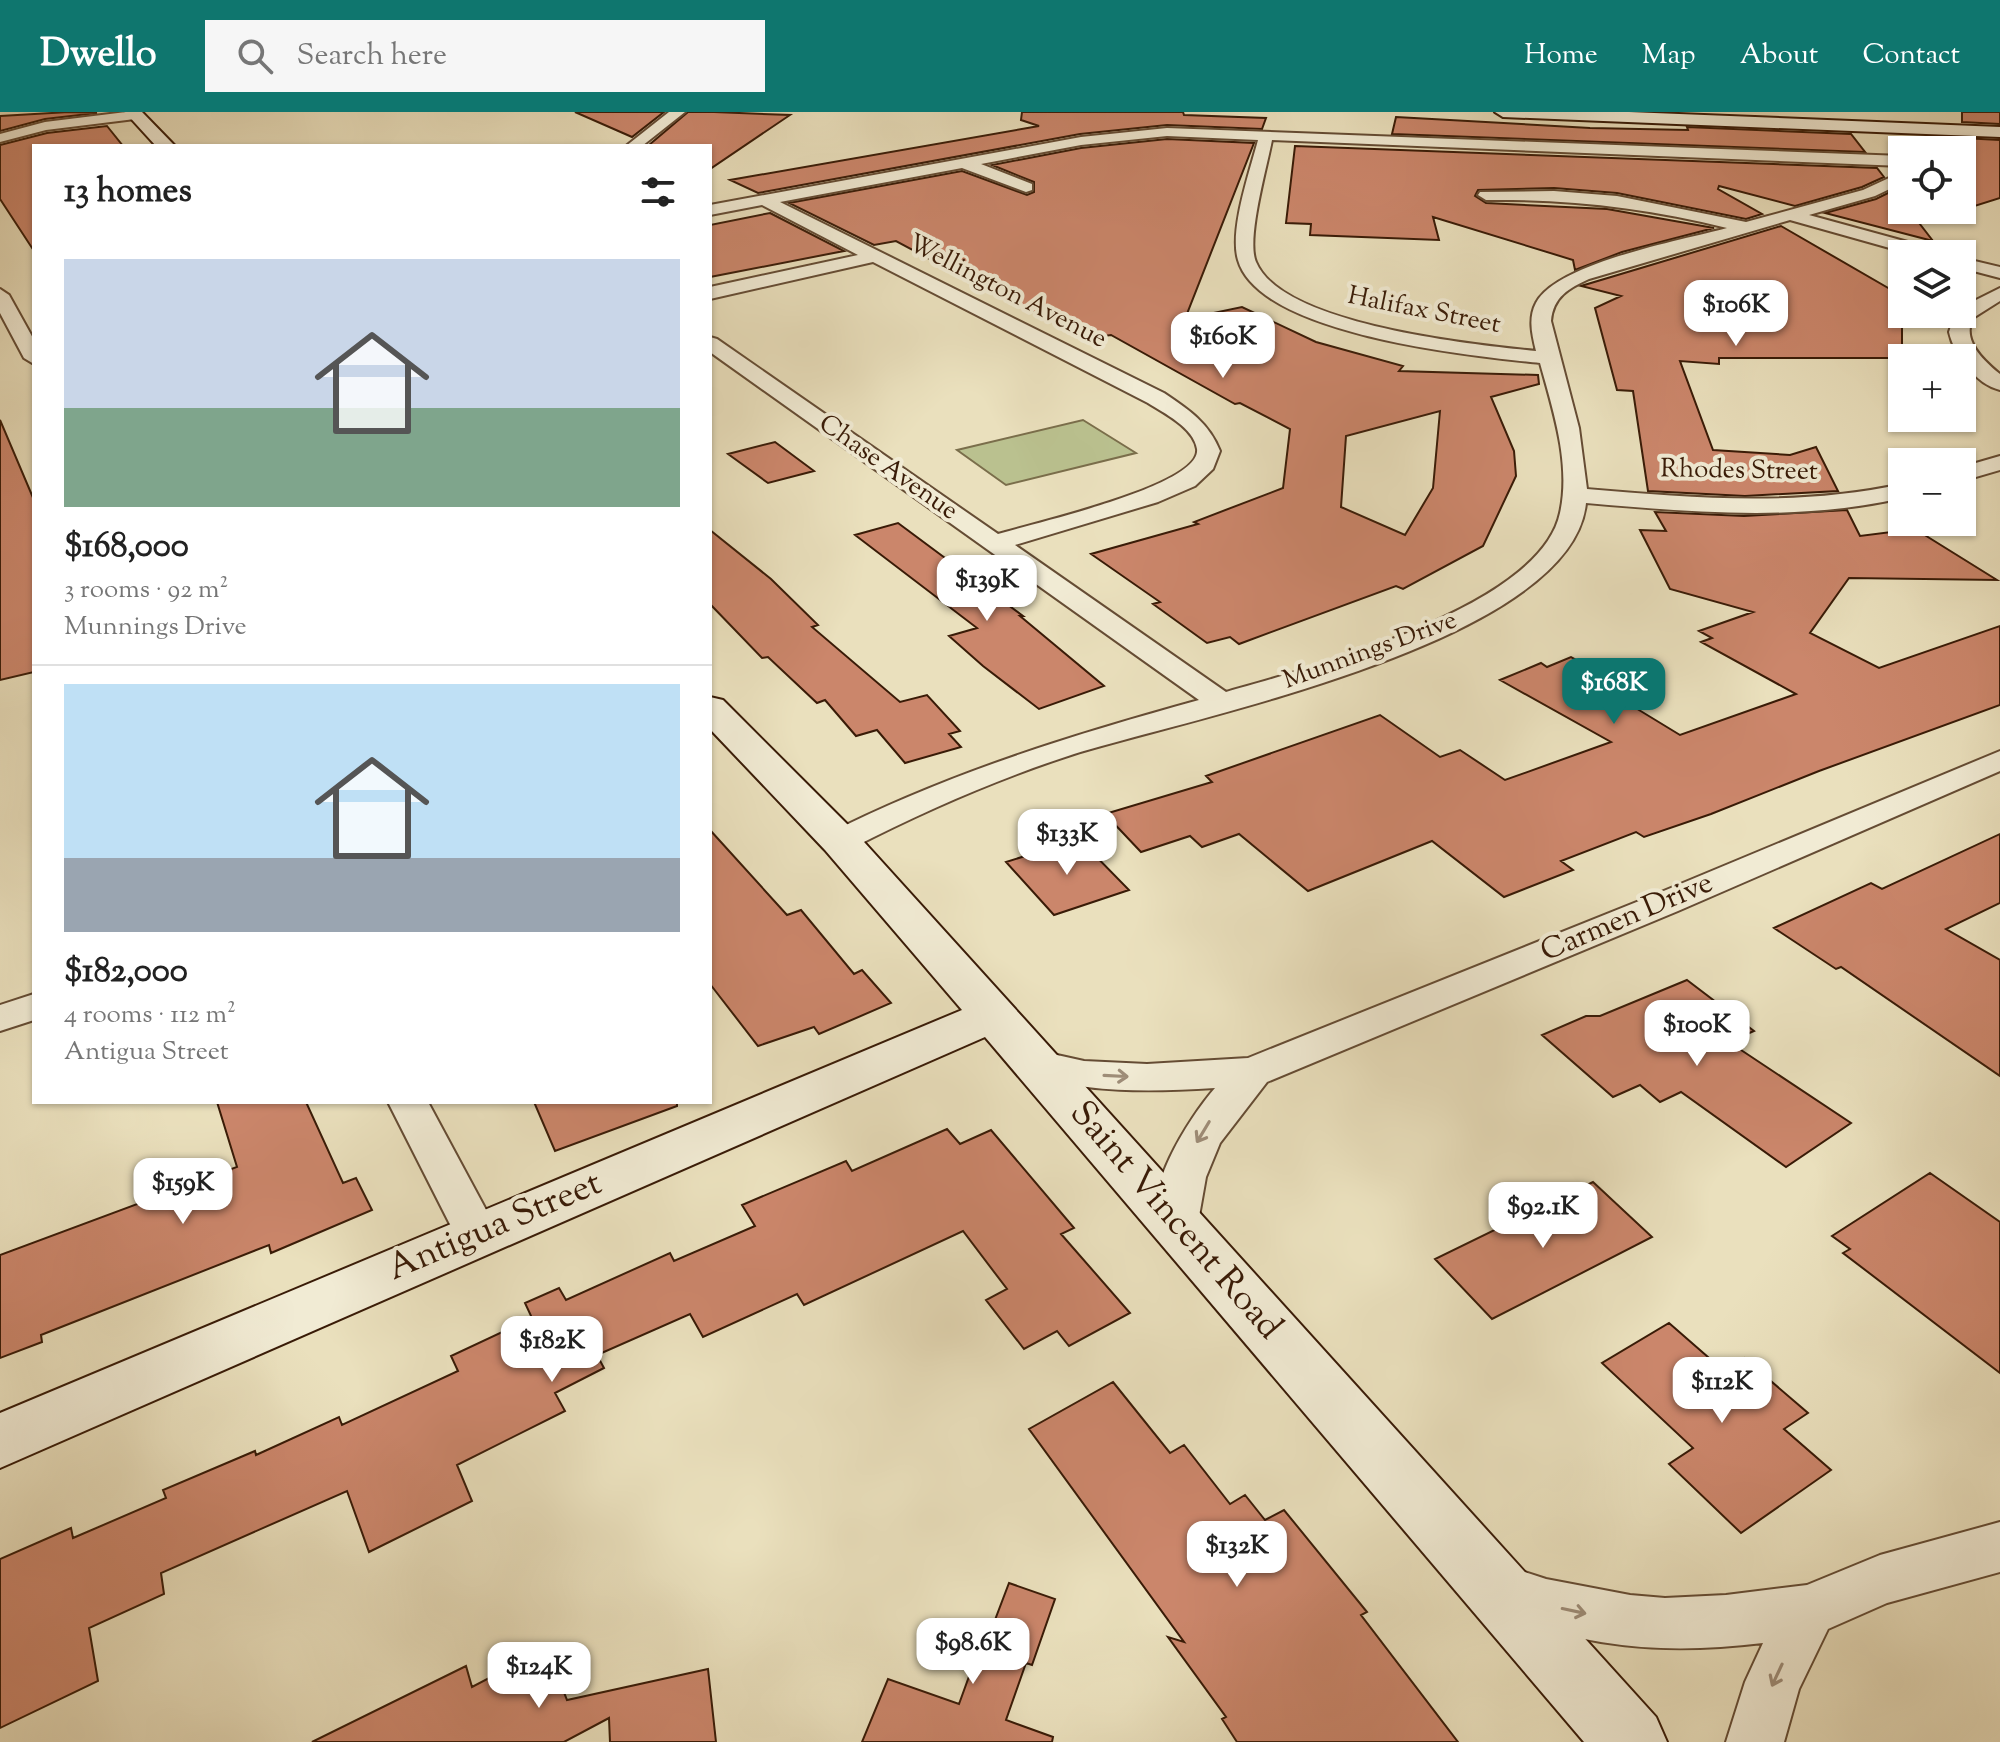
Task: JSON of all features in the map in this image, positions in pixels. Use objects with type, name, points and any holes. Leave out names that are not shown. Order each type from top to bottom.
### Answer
[{"type":"street","points":[[636,144],[678,112]]},
{"type":"street","points":[[1503,112],[1567,131],[1888,160]]},
{"type":"street","points":[[0,138],[45,126],[134,113],[164,144]]},
{"type":"street","points":[[1881,127],[1888,136]]},
{"type":"street","points":[[712,210],[1138,134],[1881,127],[2000,132]]},
{"type":"street","name":"Halifax Street","points":[[1266,135],[1245,244],[1249,266],[1265,286],[1329,318],[1383,334],[1489,353],[1548,358]]},
{"type":"street","points":[[963,163],[1026,187]]},
{"type":"street","name":"Munnings Drive","points":[[840,841],[916,802],[982,775],[1375,655],[1457,620],[1492,601],[1524,580],[1549,555],[1568,529],[1574,495],[1572,449],[1548,358],[1541,313],[1545,301],[1565,284],[1610,265],[1888,185]]},
{"type":"street","points":[[1486,195],[1602,197],[1668,207],[1746,227]]},
{"type":"street","name":"Wellington Avenue","points":[[764,200],[1156,398],[1186,418],[1204,438],[1209,451],[1205,464],[1187,481],[1149,497],[994,543]]},
{"type":"street","points":[[1790,215],[1888,242]]},
{"type":"street","points":[[712,293],[876,256]]},
{"type":"street","points":[[1976,267],[2000,273]]},
{"type":"street","points":[[2000,294],[1973,308],[1960,321],[1959,327],[1968,353],[2000,384]]},
{"type":"street","points":[[0,297],[32,354]]},
{"type":"street","name":"Chase Avenue","points":[[712,344],[1223,703]]},
{"type":"street","points":[[1976,470],[2000,463]]},
{"type":"street","name":"Rhodes Street","points":[[1574,495],[1746,505],[1835,502],[1888,493]]},
{"type":"street","name":"Saint Vincent Road","points":[[712,710],[840,841],[1631,1742]]},
{"type":"street","name":"Carmen Drive","points":[[1039,1065],[1084,1075],[1147,1078],[1253,1072],[1666,903],[2000,760]]},
{"type":"street","points":[[0,1018],[32,1008]]},
{"type":"street","name":"Antigua Street","points":[[0,1441],[992,1015]]},
{"type":"street","name":"Carmen Drive","points":[[1176,1222],[1190,1156],[1217,1111],[1253,1072]]},
{"type":"street","points":[[409,1104],[477,1234]]},
{"type":"street","points":[[1499,1590],[1546,1605],[1641,1622],[1697,1623],[1809,1611],[1880,1580],[2000,1547]]},
{"type":"street","points":[[1755,1742],[1773,1682],[1809,1611]]},
{"type":"green space","points":[[1083,420],[1136,453],[1006,485],[957,450]]},
{"type":"building","points":[[575,112],[664,112],[632,137]]},
{"type":"building","points":[[688,112],[790,115],[712,168],[712,144],[650,144]]},
{"type":"building","points":[[1022,112],[1183,112],[1184,115],[1266,118],[1262,129],[1167,125],[1080,134],[758,193],[730,180],[1039,126],[1021,120]]},
{"type":"building","points":[[1962,112],[2000,112],[2000,124],[1962,122]]},
{"type":"building","points":[[97,113],[45,119],[0,131],[0,116]]},
{"type":"building","points":[[1396,117],[1590,128],[1688,130],[1687,127],[1851,134],[1865,152],[1392,134]]},
{"type":"building","points":[[107,126],[121,144],[32,144],[32,248],[0,199],[0,145],[47,133]]},
{"type":"building","points":[[1167,139],[1254,143],[1185,319],[1242,307],[1316,342],[1403,366],[1399,371],[1538,375],[1539,384],[1491,397],[1514,451],[1516,476],[1483,546],[1403,589],[1396,586],[1239,644],[1230,637],[1207,643],[1153,604],[1160,602],[1091,554],[1198,524],[1194,522],[1283,488],[1290,429],[1240,403],[1235,404],[1111,335],[1104,336],[1085,326],[1070,329],[1004,299],[896,241],[874,245],[789,203],[962,171],[1027,195],[1034,192],[1034,182],[992,165],[1081,148]],"holes":[[[1440,411],[1433,488],[1405,535],[1341,507],[1346,436]]]},
{"type":"building","points":[[1976,139],[2000,140],[2000,198],[1976,206]]},
{"type":"building","points":[[1295,146],[1877,168],[1884,177],[1862,187],[1795,206],[1719,186],[1718,189],[1762,214],[1746,219],[1617,193],[1554,188],[1478,190],[1475,196],[1486,203],[1607,209],[1714,228],[1622,252],[1575,270],[1573,260],[1433,217],[1439,240],[1310,235],[1311,224],[1286,223]]},
{"type":"building","points":[[1888,193],[1888,224],[1920,224],[1932,240],[1825,213]]},
{"type":"building","points":[[770,213],[844,251],[712,277],[712,225]]},
{"type":"building","points":[[1781,226],[1888,288],[1888,328],[1902,328],[1902,344],[1888,344],[1888,358],[1719,358],[1719,364],[1680,361],[1713,450],[1790,455],[1816,447],[1838,491],[1745,496],[1648,491],[1633,391],[1617,390],[1595,308],[1621,296],[1581,286]]},
{"type":"building","points":[[0,420],[32,495],[32,672],[0,680]]},
{"type":"building","points":[[775,442],[814,471],[768,483],[728,454]]},
{"type":"building","points":[[1847,510],[1860,536],[1888,532],[1888,536],[1926,536],[1997,580],[1849,578],[1810,633],[1879,668],[2000,626],[2000,705],[1711,814],[1644,837],[1636,832],[1561,861],[1573,870],[1504,897],[1432,841],[1308,891],[1239,834],[1202,847],[1190,836],[1141,852],[1105,814],[1212,782],[1206,776],[1380,715],[1440,757],[1460,750],[1505,780],[1611,742],[1500,680],[1541,663],[1547,667],[1571,657],[1612,679],[1598,685],[1680,735],[1796,694],[1701,642],[1712,638],[1699,631],[1753,612],[1670,589],[1640,530],[1666,531],[1655,512],[1744,516]]},
{"type":"building","points":[[898,523],[1023,616],[1020,616],[1104,686],[1039,709],[983,666],[949,636],[977,628],[855,535]]},
{"type":"building","points":[[712,532],[771,579],[818,625],[812,627],[900,702],[927,695],[960,731],[949,734],[961,747],[905,763],[877,730],[856,736],[825,700],[817,703],[768,657],[762,658],[712,606]]},
{"type":"building","points":[[712,832],[787,915],[801,910],[854,974],[862,970],[891,1003],[819,1034],[814,1027],[758,1046],[712,987]]},
{"type":"building","points":[[2000,834],[2000,903],[1946,929],[2000,960],[2000,1076],[1841,967],[1836,969],[1774,928],[1871,883],[1882,889]]},
{"type":"building","points":[[1079,839],[1129,890],[1054,915],[1006,862]]},
{"type":"building","points":[[1687,980],[1754,1031],[1729,1042],[1851,1123],[1786,1167],[1681,1092],[1660,1102],[1640,1085],[1613,1097],[1542,1035],[1586,1016],[1600,1016]]},
{"type":"building","points":[[218,1104],[307,1104],[343,1183],[356,1178],[372,1210],[271,1253],[269,1245],[41,1335],[42,1342],[0,1358],[0,1255],[237,1167]]},
{"type":"building","points":[[535,1104],[677,1104],[677,1106],[555,1151]]},
{"type":"building","points":[[947,1129],[960,1144],[991,1130],[1074,1228],[1061,1234],[1130,1313],[1069,1346],[1057,1331],[1024,1349],[986,1300],[1007,1289],[963,1231],[804,1305],[797,1294],[703,1337],[690,1314],[597,1355],[604,1368],[555,1393],[565,1411],[457,1465],[472,1501],[369,1552],[347,1491],[161,1573],[164,1594],[89,1628],[98,1681],[0,1728],[0,1559],[71,1528],[73,1538],[166,1498],[163,1490],[255,1451],[256,1455],[339,1417],[342,1425],[458,1371],[451,1356],[532,1318],[525,1303],[559,1288],[566,1300],[670,1253],[674,1261],[755,1226],[742,1205],[846,1161],[852,1171]]},
{"type":"building","points":[[1930,1173],[2000,1222],[2000,1373],[1843,1253],[1850,1249],[1832,1236]]},
{"type":"building","points":[[1593,1182],[1652,1237],[1492,1319],[1435,1259]]},
{"type":"building","points":[[1669,1323],[1724,1371],[1744,1358],[1808,1413],[1784,1429],[1831,1470],[1741,1533],[1669,1464],[1693,1448],[1602,1363]]},
{"type":"building","points":[[1113,1382],[1170,1453],[1184,1445],[1230,1504],[1245,1495],[1265,1520],[1284,1510],[1367,1612],[1361,1615],[1458,1742],[1237,1742],[1222,1719],[1226,1717],[1168,1637],[1184,1642],[1029,1429]]},
{"type":"building","points":[[1009,1583],[1055,1599],[1032,1665],[1026,1663],[1006,1720],[1053,1737],[1052,1742],[862,1742],[888,1679],[959,1704],[975,1660],[979,1662]]},
{"type":"building","points":[[547,1648],[567,1700],[708,1669],[716,1742],[610,1742],[609,1718],[564,1742],[312,1742],[466,1666],[472,1687]]}]
